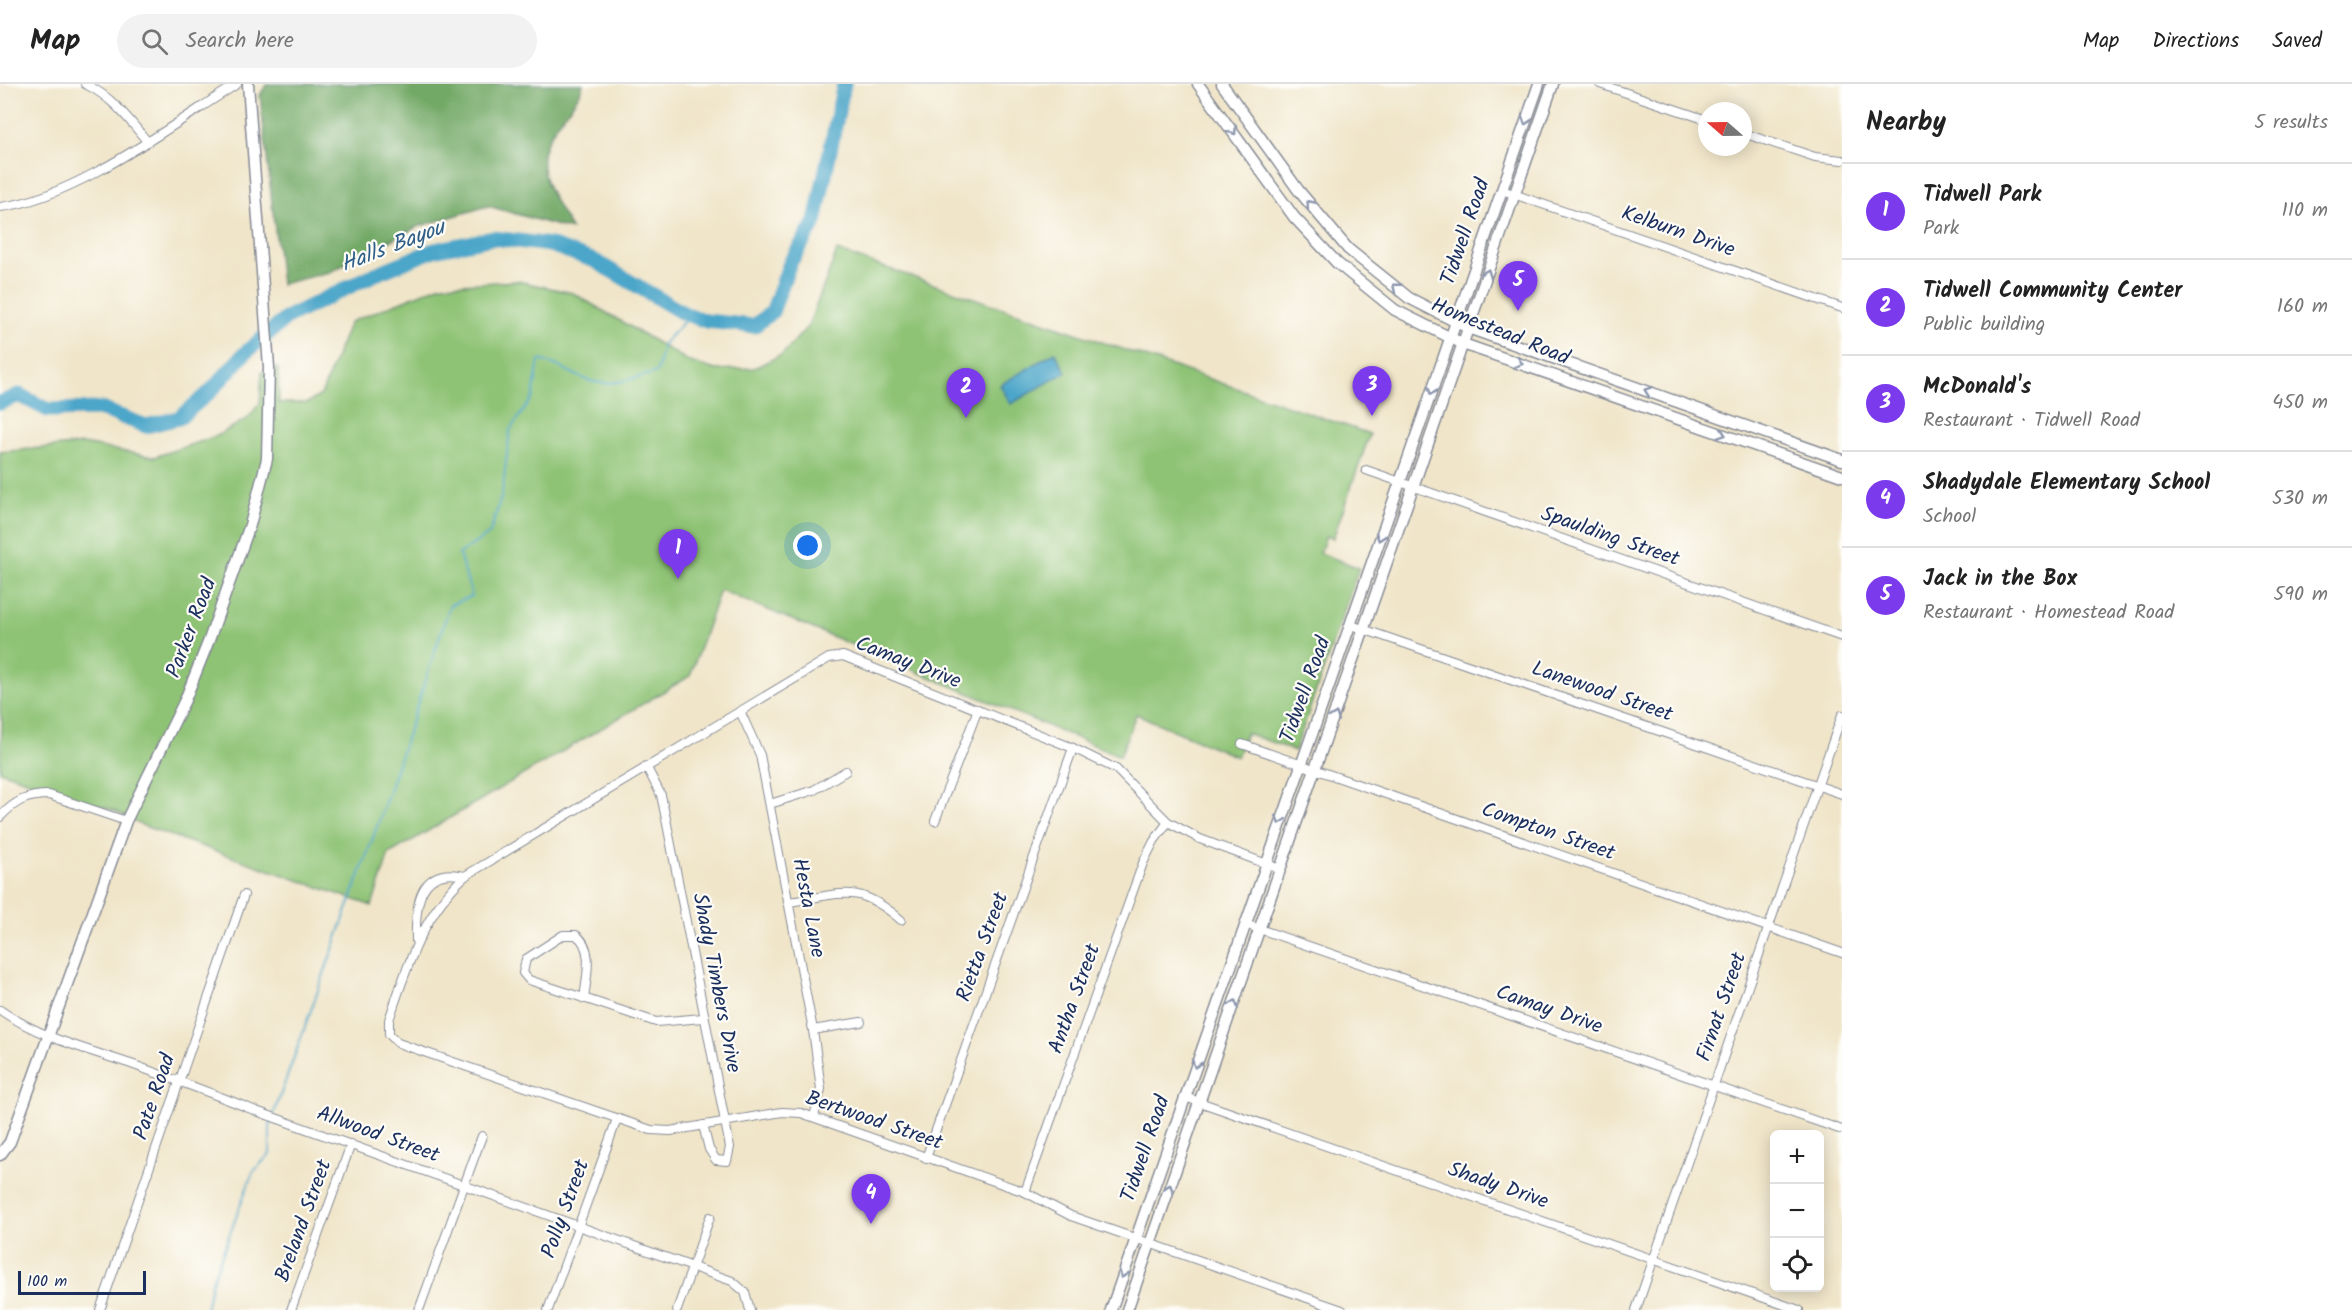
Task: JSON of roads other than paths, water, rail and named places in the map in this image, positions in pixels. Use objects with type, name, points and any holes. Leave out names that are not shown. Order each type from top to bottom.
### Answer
[{"type":"main road","name":"Parker Road","points":[[0,1155],[10,1142],[126,821],[185,700],[250,525],[267,459],[269,367],[248,84]]},
{"type":"main road","name":"Homestead Road","points":[[1198,84],[1294,216],[1337,263],[1395,310],[1463,344],[1842,476]]},
{"type":"main road","name":"Homestead Road","points":[[1222,84],[1299,191],[1348,249],[1409,298],[1468,328],[1842,460]]},
{"type":"main road","name":"Tidwell Road","points":[[1111,1310],[1265,863],[1351,625],[1539,84]]},
{"type":"main road","name":"Tidwell Road","points":[[1127,1310],[1553,84]]},
{"type":"main road","points":[[1253,159],[1268,147]]},
{"type":"main road","points":[[1579,384],[1585,369]]},
{"type":"main road","points":[[1701,427],[1704,411]]},
{"type":"street","points":[[85,84],[102,92],[146,140]]},
{"type":"street","points":[[0,207],[21,204],[63,188],[101,169],[237,84]]},
{"type":"street","points":[[1600,84],[1698,117]]},
{"type":"street","points":[[1752,136],[1815,157],[1842,160]]},
{"type":"street","name":"Kelburn Drive","points":[[1502,190],[1842,308]]},
{"type":"street","name":"Spaulding Street","points":[[1366,470],[1842,637]]},
{"type":"street","name":"Lanewood Street","points":[[1351,625],[1842,794]]},
{"type":"street","name":"Camay Drive","points":[[389,1034],[389,1020],[417,943],[438,904],[465,876],[829,658],[843,656],[1073,748],[1116,769],[1131,781],[1168,822],[1200,839],[1280,869]]},
{"type":"street","points":[[935,821],[978,709]]},
{"type":"street","name":"Hesta Lane","points":[[740,711],[756,741],[813,1030],[821,1089],[814,1117]]},
{"type":"street","name":"Firnat Street","points":[[1636,1310],[1842,715]]},
{"type":"street","name":"Compton Street","points":[[1242,744],[1842,953]]},
{"type":"street","name":"Rietta Street","points":[[926,1158],[1073,748]]},
{"type":"street","name":"Shady Timbers Drive","points":[[646,766],[661,795],[724,1121],[730,1156],[727,1161],[722,1162],[712,1155],[703,1125]]},
{"type":"street","points":[[770,804],[814,790],[846,771]]},
{"type":"street","points":[[0,817],[19,800],[38,795],[49,795],[126,821]]},
{"type":"street","name":"Antha Street","points":[[1025,1192],[1143,863],[1154,841],[1168,822]]},
{"type":"street","name":"Camay Drive","points":[[417,943],[417,901],[423,888],[432,880],[444,875],[465,876]]},
{"type":"street","points":[[789,902],[851,892],[879,900],[902,920]]},
{"type":"street","name":"Pate Road","points":[[100,1310],[244,895]]},
{"type":"street","name":"Camay Drive","points":[[1245,924],[1842,1130]]},
{"type":"street","points":[[584,999],[585,944],[576,935],[563,935],[526,960],[525,977],[584,999],[656,1022],[703,1018]]},
{"type":"street","name":"Allwood Street","points":[[0,1010],[49,1036],[180,1081],[256,1111],[732,1281],[745,1292],[750,1310]]},
{"type":"street","points":[[813,1030],[861,1022]]},
{"type":"street","name":"Bertwood Street","points":[[389,1034],[398,1043],[651,1130],[670,1131],[782,1112],[814,1117],[1025,1192],[1071,1216],[1342,1310]]},
{"type":"street","name":"Shady Drive","points":[[1185,1096],[1799,1310]]},
{"type":"street","name":"Polly Street","points":[[548,1310],[617,1119]]},
{"type":"street","points":[[419,1310],[482,1136]]},
{"type":"street","name":"Breland Street","points":[[291,1310],[351,1144]]},
{"type":"street","points":[[0,1155],[0,1164]]},
{"type":"street","points":[[677,1310],[710,1217]]},
{"type":"water","points":[[1055,352],[1066,372],[1011,404],[1000,385]]},
{"type":"waterway","name":"Halls Bayou","points":[[0,403],[19,395],[48,410],[101,409],[146,426],[179,418],[210,392],[246,352],[288,317],[373,275],[434,250],[493,238],[550,245],[595,261],[683,313],[706,321],[754,326],[772,312],[790,263],[815,222],[844,84]]},
{"type":"waterway","points":[[206,1310],[211,1284],[253,1172],[270,1154],[270,1124],[379,821],[450,605],[472,596],[459,554],[490,533],[502,494],[510,430],[533,397],[539,360],[552,363],[587,380],[604,383],[613,383],[657,372],[663,344],[690,315]]},
{"type":"place","name":"Jack in the Box","points":[[1518,311]]},
{"type":"place","name":"McDonald's","points":[[1372,416]]},
{"type":"place","name":"Tidwell Community Center","points":[[966,418]]},
{"type":"place","name":"Tidwell Park","points":[[678,579]]},
{"type":"place","name":"Shadydale Elementary School","points":[[871,1224]]}]
